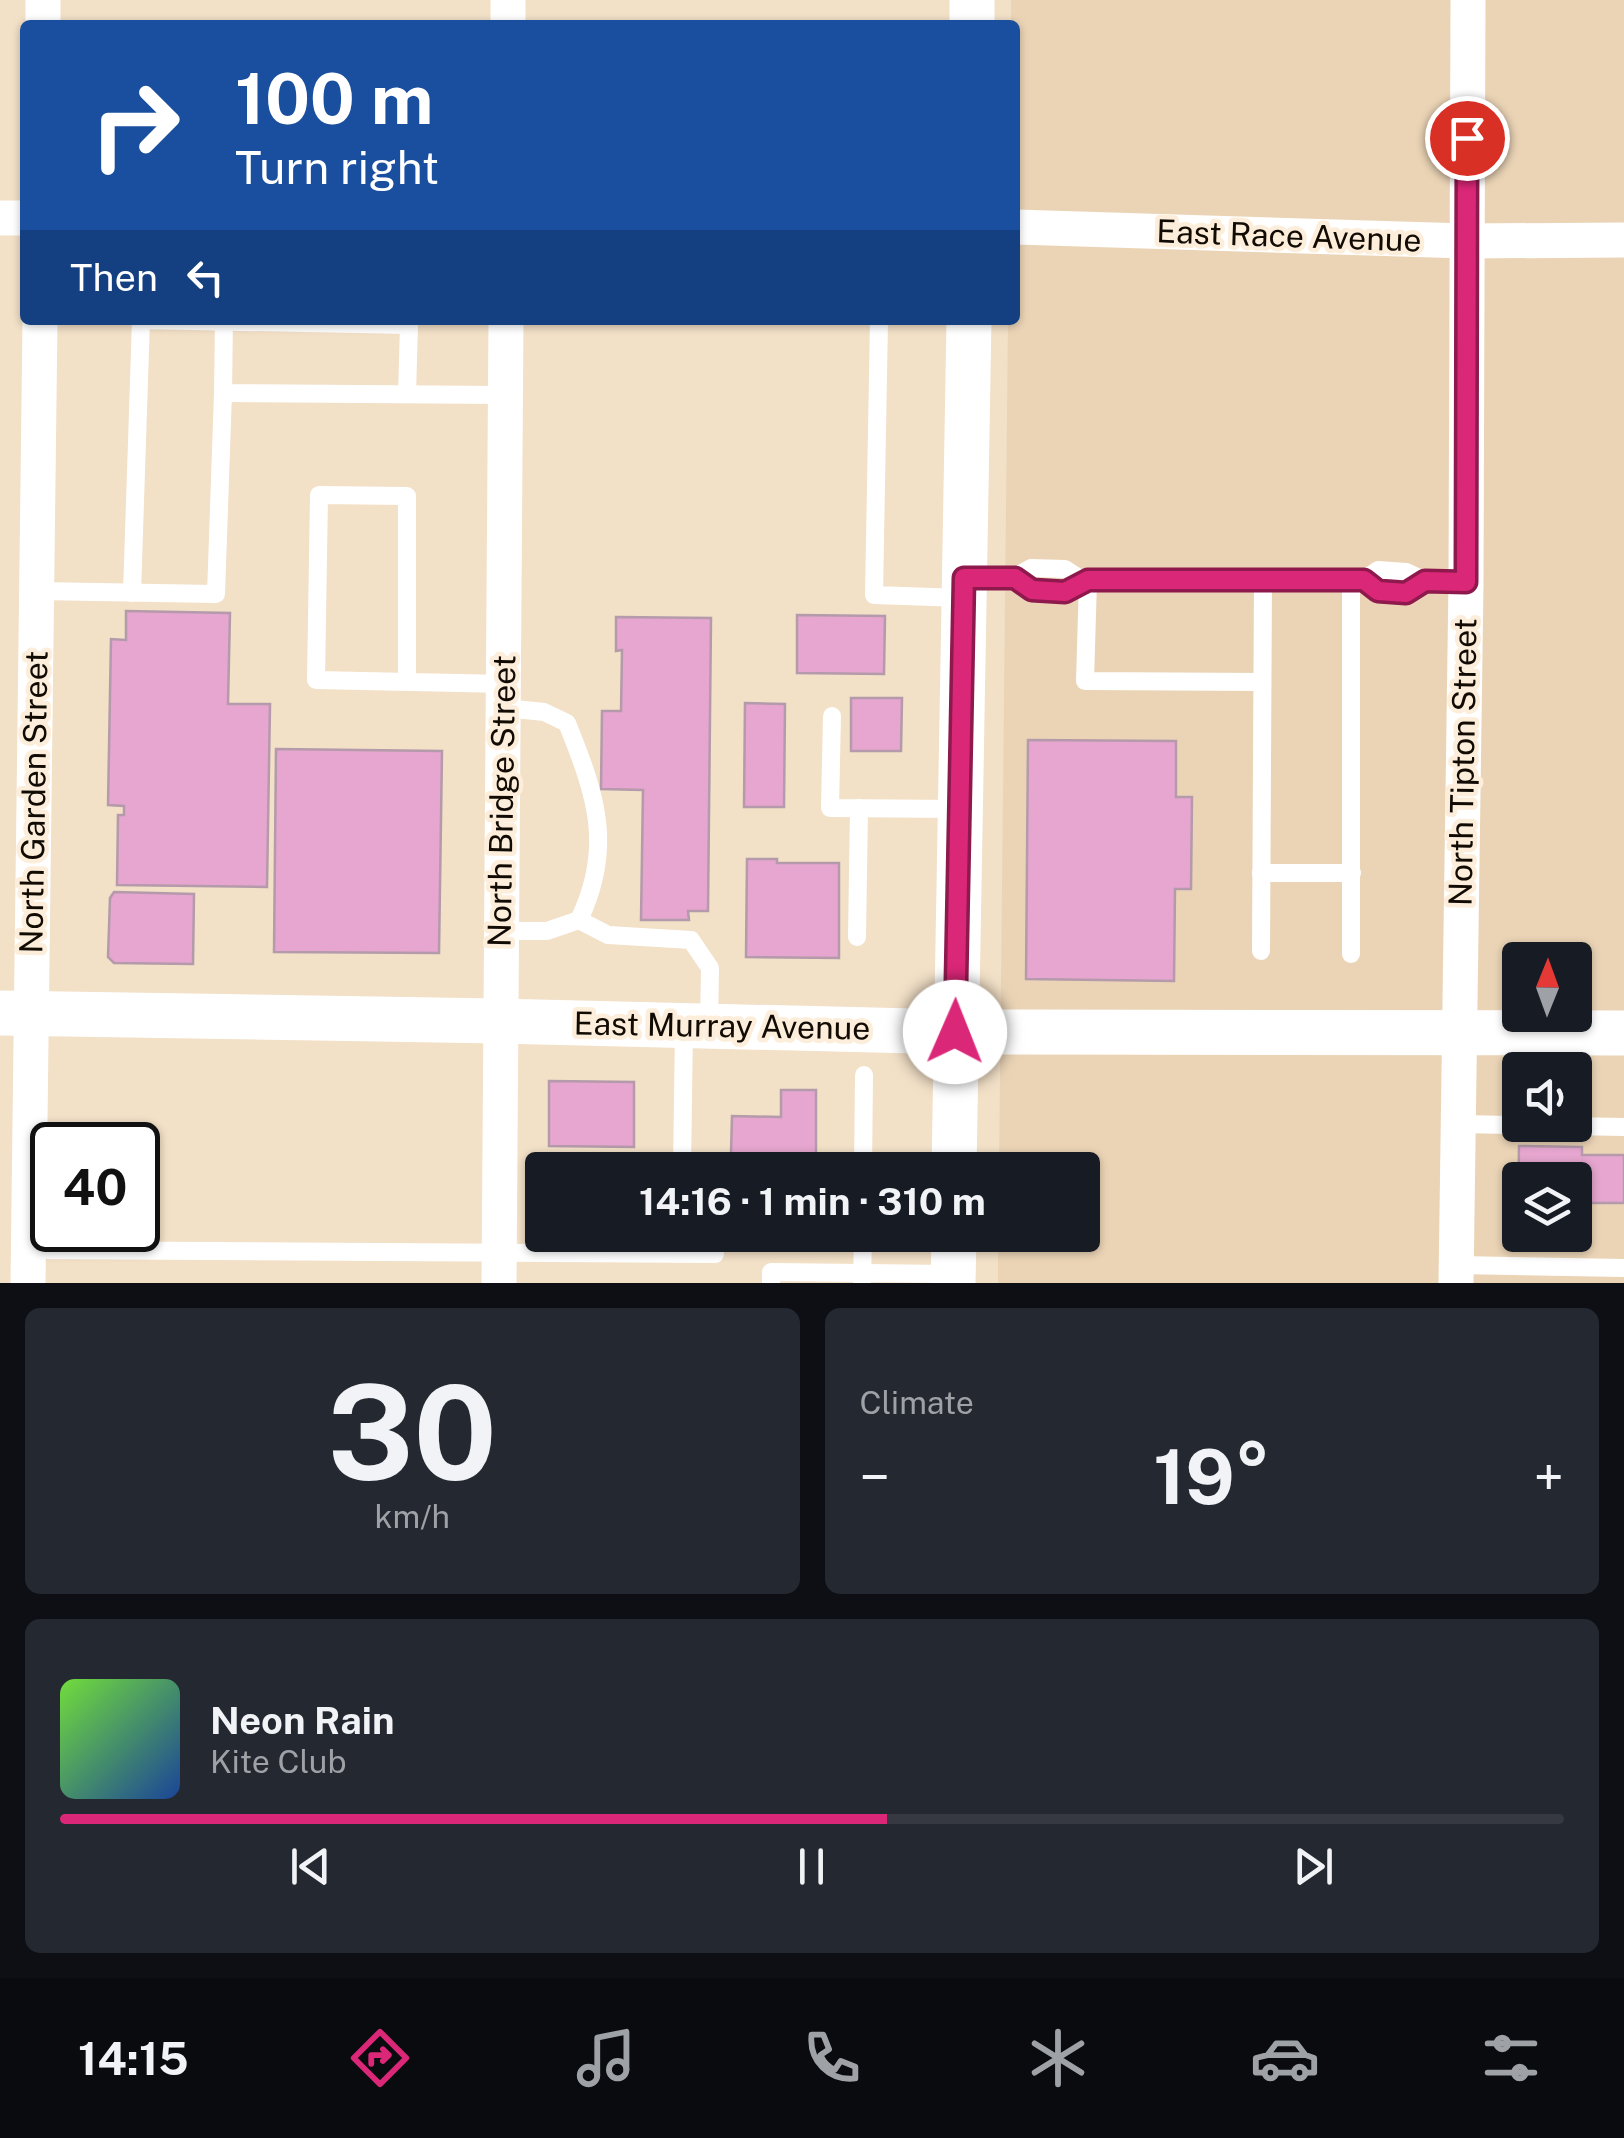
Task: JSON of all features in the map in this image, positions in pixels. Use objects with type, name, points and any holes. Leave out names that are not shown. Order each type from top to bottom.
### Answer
[{"type":"street","name":"North Tipton Street","points":[[1456,1274],[1466,582],[1468,0]]},
{"type":"street","name":"East Race Avenue","points":[[1020,228],[1466,241],[1624,240]]},
{"type":"street","name":"North Garden Street","points":[[28,1266],[16,1014],[37,591],[40,325]]},
{"type":"street","name":"North Bridge Street","points":[[499,1267],[506,325]]},
{"type":"street","points":[[954,1152],[969,325]]},
{"type":"street","name":"East Murray Avenue","points":[[16,1014],[955,1032],[1624,1033]]},
{"type":"lane","points":[[132,592],[141,325]]},
{"type":"lane","points":[[37,591],[216,594],[224,325]]},
{"type":"lane","points":[[407,394],[409,325]]},
{"type":"lane","points":[[880,325],[874,595],[964,588],[1015,578],[1032,590],[1065,592],[1085,580],[1358,580],[1378,591],[1406,593],[1425,581],[1466,582]]},
{"type":"lane","points":[[223,393],[504,394]]},
{"type":"lane","points":[[407,681],[408,496],[319,495],[316,680],[407,681],[505,696],[567,723],[599,826],[600,863],[593,891],[580,920],[547,932],[500,931]]},
{"type":"lane","points":[[1085,580],[1085,682],[1262,682]]},
{"type":"lane","points":[[1350,954],[1358,580]]},
{"type":"lane","points":[[1261,951],[1263,581]]},
{"type":"lane","points":[[832,716],[830,808],[960,809]]},
{"type":"lane","points":[[858,937],[859,808]]},
{"type":"lane","points":[[1262,873],[1352,873]]},
{"type":"lane","points":[[580,920],[608,935],[691,940],[710,968],[696,1026],[684,1152]]},
{"type":"lane","points":[[863,1152],[864,1075]]},
{"type":"lane","points":[[1458,1124],[1624,1127]]},
{"type":"lane","points":[[28,1266],[499,1267],[623,1252]]},
{"type":"lane","points":[[707,1252],[715,1254]]},
{"type":"lane","points":[[862,1252],[862,1278]]},
{"type":"lane","points":[[771,1283],[771,1272],[862,1278],[953,1264]]},
{"type":"lane","points":[[1456,1274],[1624,1268]]},
{"type":"shaded area","points":[[1011,0],[1624,0],[1624,1283],[998,1283],[998,1252],[1100,1252],[1100,1152],[999,1152],[1008,325],[1020,325],[1020,20],[1011,20]]},
{"type":"building","points":[[126,611],[230,613],[228,704],[270,704],[267,887],[117,885],[118,815],[124,815],[124,806],[108,805],[111,639],[126,640]]},
{"type":"building","points":[[797,615],[885,616],[884,674],[797,673]]},
{"type":"building","points":[[616,617],[711,618],[708,911],[688,911],[689,920],[641,920],[643,790],[601,789],[602,711],[621,711],[622,650],[616,651]]},
{"type":"building","points":[[851,698],[902,698],[901,751],[851,751]]},
{"type":"building","points":[[745,703],[785,704],[784,807],[744,807]]},
{"type":"building","points":[[1028,740],[1176,741],[1176,797],[1192,797],[1191,889],[1175,889],[1174,981],[1026,979]]},
{"type":"building","points":[[276,749],[442,751],[439,953],[274,952]]},
{"type":"building","points":[[747,859],[839,863],[839,958],[746,957]]},
{"type":"building","points":[[114,892],[194,894],[193,964],[114,963],[108,957],[110,898]]},
{"type":"building","points":[[549,1081],[634,1082],[634,1147],[549,1146]]},
{"type":"building","points":[[781,1090],[816,1090],[816,1152],[731,1152],[732,1116],[781,1117]]},
{"type":"building","points":[[1519,1146],[1582,1147],[1582,1155],[1624,1155],[1624,1203],[1592,1203],[1592,1162],[1519,1162]]},
{"type":"route","points":[[955,1032],[964,578],[1015,578],[1032,590],[1065,592],[1082,580],[1364,580],[1378,591],[1406,593],[1425,581],[1466,582],[1467,138]]}]
